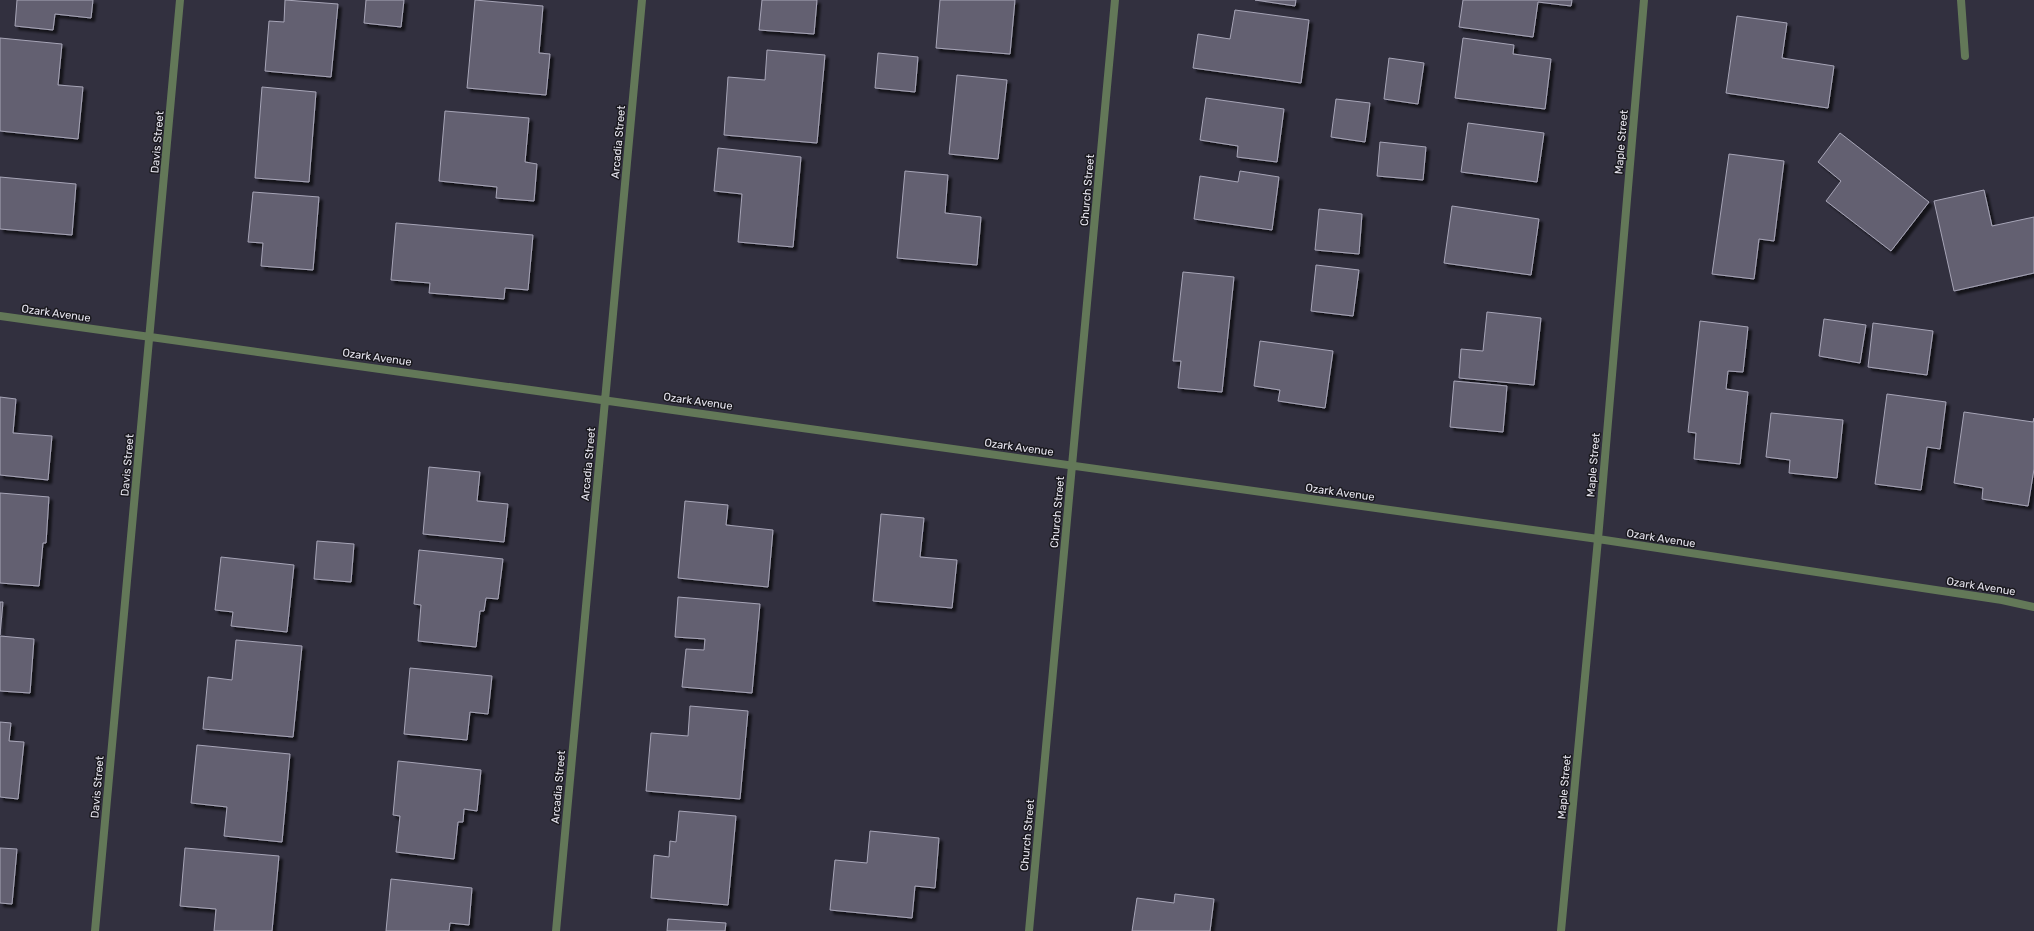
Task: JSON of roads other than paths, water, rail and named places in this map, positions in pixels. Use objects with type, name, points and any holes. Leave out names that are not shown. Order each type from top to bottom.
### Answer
[{"type":"street","name":"Davis Street","points":[[95,931],[180,0]]},
{"type":"street","name":"Arcadia Street","points":[[556,931],[642,0]]},
{"type":"street","name":"Church Street","points":[[1029,931],[1116,0]]},
{"type":"street","name":"Maple Street","points":[[1561,931],[1598,539],[1644,0]]},
{"type":"street","points":[[1962,0],[1965,56]]},
{"type":"street","name":"Ozark Avenue","points":[[0,316],[606,399],[1072,466],[1598,539],[2002,600],[2034,607]]}]
